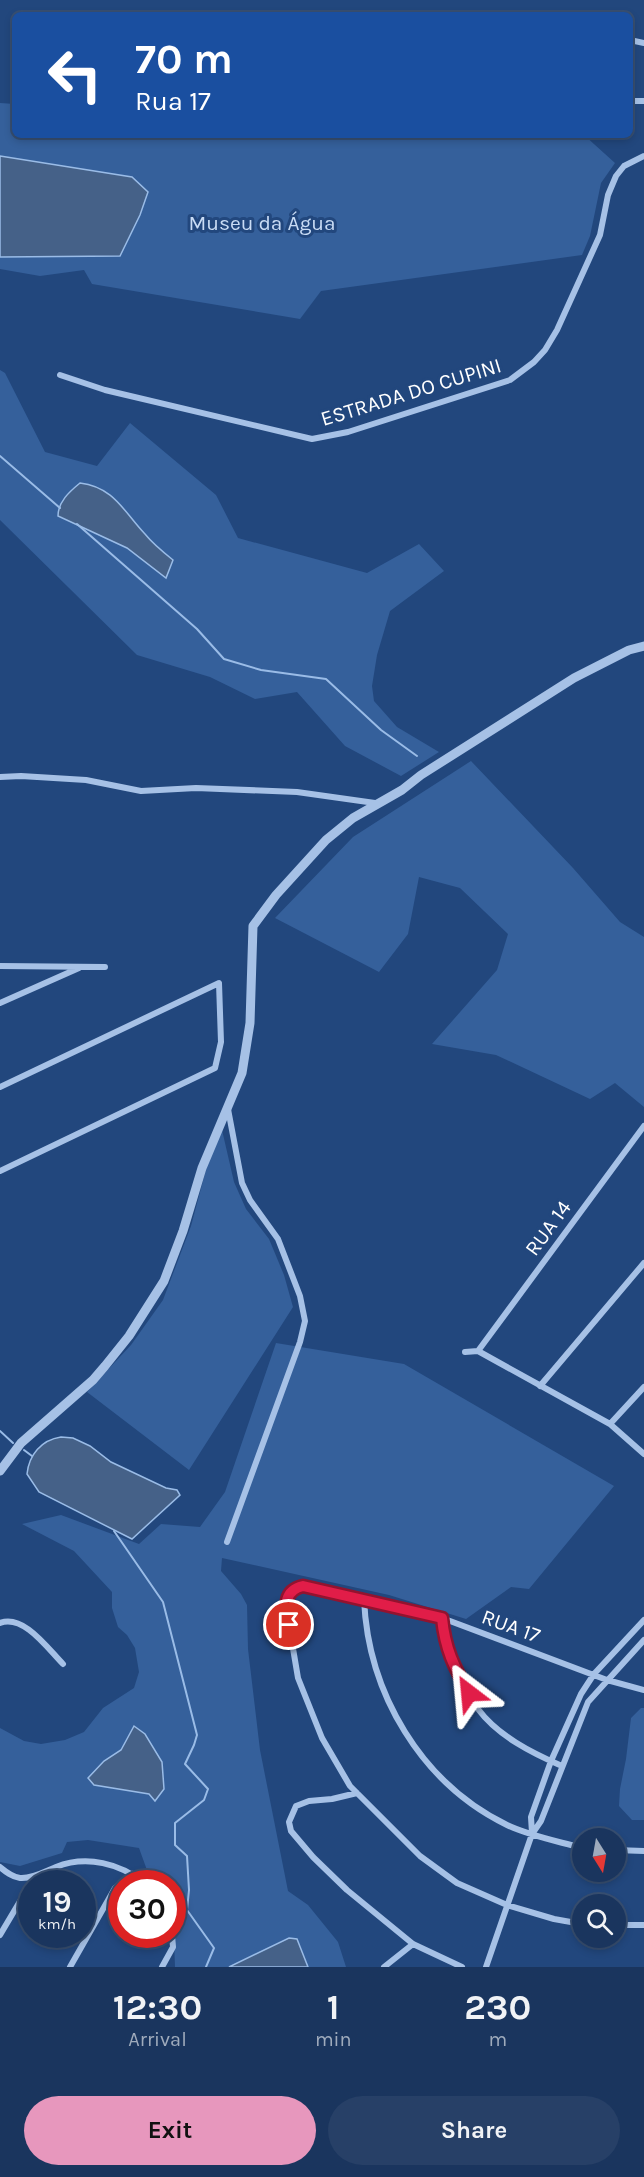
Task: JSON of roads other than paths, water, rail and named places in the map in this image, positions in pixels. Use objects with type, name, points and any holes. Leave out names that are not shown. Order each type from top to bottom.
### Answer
[{"type":"street","name":"ESTRADA DO CUPINI","points":[[60,375],[105,390],[312,439],[348,432],[510,380],[534,362],[545,350],[557,330],[600,236],[608,195],[616,176],[624,166],[644,156]]},
{"type":"street","points":[[0,1471],[21,1443],[93,1380],[129,1336],[164,1281],[183,1231],[202,1168],[242,1073],[250,1023],[253,926],[276,895],[326,840],[375,803],[402,790],[437,764],[574,678],[629,650],[644,646]]},
{"type":"street","points":[[0,777],[86,780],[141,791],[196,788],[297,792],[375,803]]},
{"type":"street","points":[[0,966],[105,967]]},
{"type":"street","points":[[0,1003],[81,967]]},
{"type":"street","points":[[0,1087],[219,983],[221,1042],[214,1068],[0,1170]]},
{"type":"street","points":[[227,1542],[300,1342],[304,1321],[300,1296],[278,1239],[250,1200],[242,1183],[228,1108]]},
{"type":"street","name":"RUA 14","points":[[478,1351],[644,1126]]},
{"type":"street","points":[[540,1386],[644,1263]]},
{"type":"street","points":[[465,1352],[478,1351],[610,1424],[644,1454]]},
{"type":"street","points":[[610,1424],[644,1387]]},
{"type":"street","name":"RUA 17","points":[[357,1793],[350,1786],[322,1738],[298,1678],[286,1607],[288,1596],[294,1588],[303,1586],[442,1618],[607,1680],[644,1689]]},
{"type":"street","points":[[364,1599],[375,1667],[389,1705],[411,1743],[437,1774],[470,1803],[508,1825],[572,1845]]},
{"type":"street","points":[[442,1618],[444,1639],[451,1661],[478,1709],[502,1732],[524,1748],[562,1766]]},
{"type":"street","points":[[532,1834],[531,1816],[551,1761],[581,1694],[594,1674],[644,1620]]},
{"type":"street","points":[[0,1623],[14,1621],[24,1625],[63,1664]]},
{"type":"street","points":[[486,1967],[532,1834],[542,1821],[572,1738],[588,1702],[644,1640]]},
{"type":"street","points":[[564,1733],[572,1738]]},
{"type":"street","points":[[462,1967],[413,1944],[347,1890],[313,1857],[291,1831],[289,1822],[296,1806],[309,1801],[332,1799],[357,1793],[420,1856],[457,1882],[507,1905],[572,1922]]},
{"type":"street","points":[[626,1850],[644,1851]]},
{"type":"street","points":[[50,1870],[68,1863],[87,1861],[106,1863],[123,1870]]},
{"type":"street","points":[[0,1867],[7,1873],[18,1877]]},
{"type":"street","points":[[70,1967],[108,1900]]},
{"type":"street","points":[[0,1935],[18,1905]]},
{"type":"street","points":[[626,1925],[644,1925]]},
{"type":"street","points":[[384,1967],[413,1944]]},
{"type":"street","points":[[162,1967],[173,1948]]},
{"type":"waterway","points":[[0,456],[60,508]]},
{"type":"waterway","points":[[77,524],[197,629],[224,659],[261,670],[326,679],[381,730],[417,756]]},
{"type":"waterway","points":[[0,1431],[13,1443]]},
{"type":"waterway","points":[[24,1450],[32,1456]]},
{"type":"waterway","points":[[114,1531],[163,1602],[197,1735],[185,1764],[208,1789],[204,1800],[175,1823],[175,1845],[187,1856],[189,1890],[187,1910],[214,1948],[206,1967]]},
{"type":"park label","name":"Museu da Água","points":[[262,223]]}]
